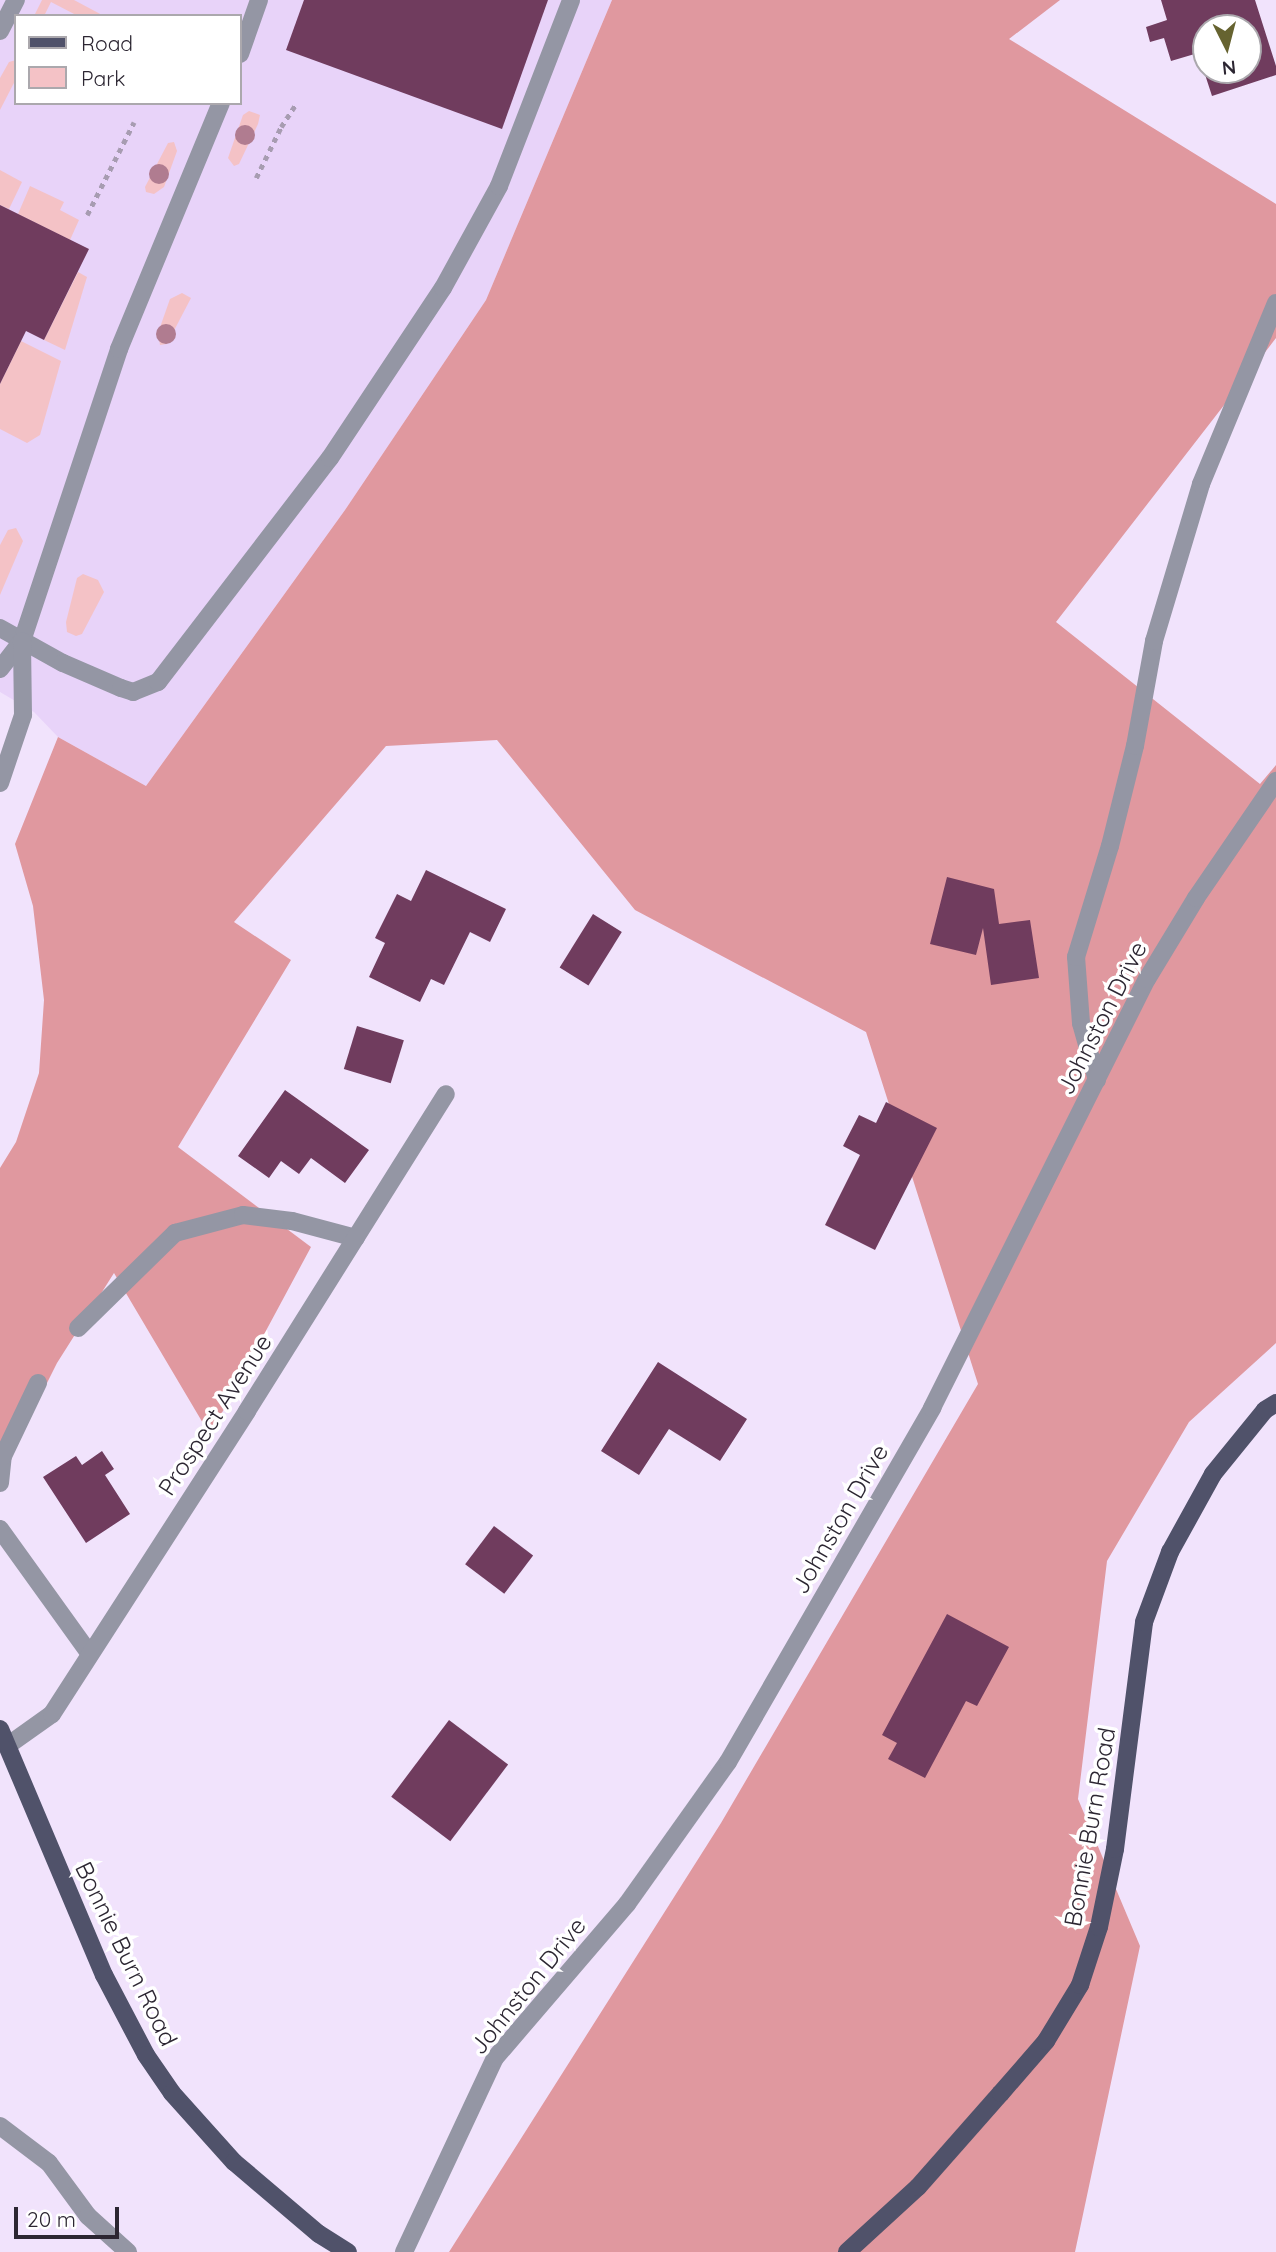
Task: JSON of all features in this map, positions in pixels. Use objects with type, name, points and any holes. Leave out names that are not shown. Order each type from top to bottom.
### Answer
[{"type":"main road","name":"Bonnie Burn Road","points":[[847,2252],[918,2187],[1001,2093],[1046,2041],[1080,1985],[1099,1927],[1115,1849],[1144,1622],[1170,1552],[1213,1474],[1265,1410],[1276,1403]]},
{"type":"main road","name":"Bonnie Burn Road","points":[[0,1729],[104,1975],[146,2055],[173,2093],[234,2162],[318,2234],[348,2252]]},
{"type":"street","points":[[0,31],[16,0]]},
{"type":"street","points":[[242,49],[260,0]]},
{"type":"street","points":[[0,628],[121,688],[134,692],[147,689],[158,682],[330,458],[443,288],[499,186],[570,0]]},
{"type":"street","points":[[0,783],[23,715],[22,641],[119,349],[220,105]]},
{"type":"street","points":[[1097,1080],[1082,1023],[1076,957],[1110,846],[1129,771],[1154,641],[1197,497],[1276,303]]},
{"type":"street","points":[[0,669],[22,641]]},
{"type":"street","name":"Johnston Drive","points":[[404,2252],[495,2058],[628,1905],[728,1762],[932,1408],[1146,979],[1196,898],[1276,781]]},
{"type":"street","name":"Prospect Avenue","points":[[7,1746],[52,1714],[446,1094]]},
{"type":"street","points":[[78,1328],[175,1233],[243,1215],[292,1221],[356,1238]]},
{"type":"street","points":[[0,1483],[3,1456],[38,1383]]},
{"type":"street","points":[[0,1529],[89,1653]]},
{"type":"street","points":[[0,2126],[49,2164],[88,2216],[128,2252]]},
{"type":"path","points":[[256,178],[281,127],[296,104]]},
{"type":"path","points":[[87,215],[134,122]]},
{"type":"shaded area","points":[[0,0],[612,0],[486,300],[345,510],[146,786],[58,737],[34,712],[0,692]]},
{"type":"shaded area","points":[[612,0],[1060,0],[1009,39],[1276,204],[1276,338],[1056,622],[1260,784],[1276,765],[1276,1343],[1189,1422],[1107,1561],[1078,1799],[1140,1946],[1075,2252],[449,2252],[721,1823],[978,1384],[866,1032],[635,910],[497,740],[386,746],[234,922],[291,960],[178,1147],[311,1247],[210,1435],[114,1273],[57,1363],[5,1467],[0,1467],[0,1168],[16,1142],[39,1073],[44,1000],[33,906],[15,844],[58,737],[146,786],[345,510],[486,300]]},
{"type":"green space","points":[[42,0],[74,0],[100,14],[74,14],[51,2],[45,14],[35,14]]},
{"type":"green space","points":[[14,61],[14,83],[0,110],[0,78],[9,62]]},
{"type":"green space","points":[[249,111],[260,115],[258,124],[239,164],[234,166],[228,158],[243,115]]},
{"type":"green space","points":[[174,142],[177,151],[164,187],[154,194],[146,192],[145,187],[168,143]]},
{"type":"green space","points":[[0,170],[22,182],[9,209],[0,205]]},
{"type":"green space","points":[[30,186],[64,202],[60,210],[79,220],[70,240],[18,214]]},
{"type":"green space","points":[[78,272],[87,277],[65,350],[44,340]]},
{"type":"green space","points":[[182,293],[191,298],[167,344],[160,345],[158,333],[170,299]]},
{"type":"green space","points":[[21,341],[61,361],[40,435],[27,443],[0,429],[0,384]]},
{"type":"green space","points":[[16,528],[23,541],[0,595],[0,545],[8,530]]},
{"type":"green space","points":[[83,574],[98,580],[104,592],[82,634],[76,636],[67,632],[66,622],[77,578]]},
{"type":"building","points":[[304,0],[548,0],[502,129],[286,50]]},
{"type":"building","points":[[1161,0],[1255,0],[1259,14],[1192,14],[1192,55],[1171,61],[1164,38],[1150,42],[1146,27],[1167,20]]},
{"type":"building","points":[[1262,22],[1276,66],[1276,75],[1262,80]]},
{"type":"building","points":[[1208,84],[1249,84],[1212,96]]},
{"type":"building","points":[[0,205],[89,249],[44,340],[26,331],[0,384]]},
{"type":"building","points":[[426,870],[506,909],[490,942],[470,932],[444,985],[431,979],[420,1002],[369,977],[385,943],[375,938],[397,894],[411,901]]},
{"type":"building","points":[[947,877],[994,889],[999,924],[1030,920],[1039,978],[991,985],[983,928],[976,955],[930,944]]},
{"type":"building","points":[[593,914],[622,932],[588,985],[560,967]]},
{"type":"building","points":[[357,1026],[404,1040],[391,1083],[344,1069]]},
{"type":"building","points":[[285,1090],[369,1150],[345,1183],[311,1158],[299,1174],[281,1161],[269,1178],[238,1156]]},
{"type":"building","points":[[886,1102],[937,1128],[875,1250],[825,1225],[860,1155],[843,1146],[859,1115],[876,1123]]},
{"type":"building","points":[[658,1362],[747,1419],[720,1461],[669,1429],[639,1475],[601,1451]]},
{"type":"building","points":[[102,1451],[114,1469],[105,1475],[130,1514],[86,1543],[43,1477],[76,1456],[82,1465]]},
{"type":"building","points":[[494,1526],[533,1555],[504,1594],[465,1564]]},
{"type":"building","points":[[947,1614],[1009,1647],[977,1706],[966,1701],[925,1778],[888,1759],[897,1743],[882,1735]]},
{"type":"building","points":[[449,1720],[508,1765],[450,1841],[391,1797]]}]
